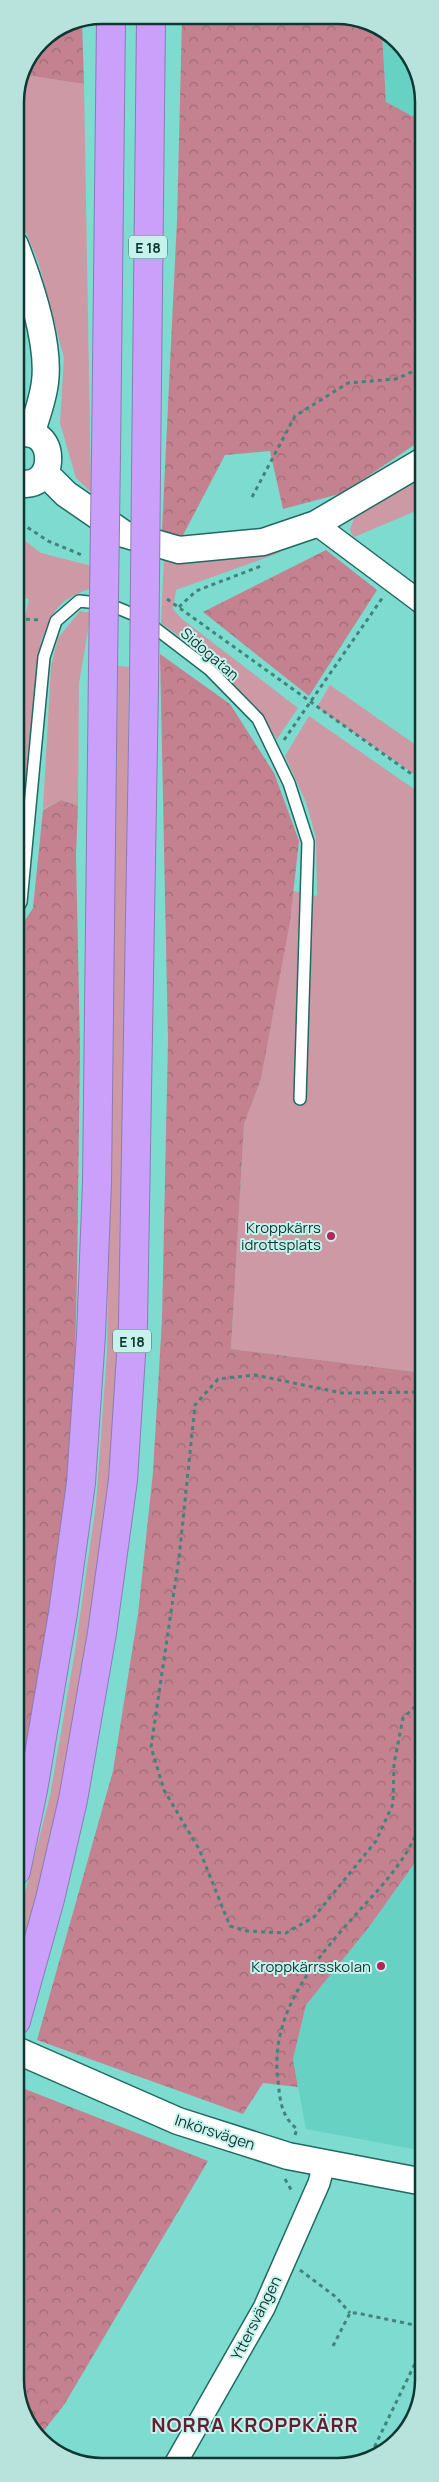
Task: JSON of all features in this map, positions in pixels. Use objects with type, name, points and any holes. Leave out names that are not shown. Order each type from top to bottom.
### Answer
[{"type":"highway","name":"E 18","points":[[24,1833],[50,1692],[81,1482],[91,1335],[96,1192],[111,24]]},
{"type":"highway","name":"E 18","points":[[24,1994],[72,1800],[102,1633],[122,1480],[133,1324],[144,686],[151,24]]},
{"type":"street","points":[[24,268],[30,284],[42,339],[45,382],[24,433]]},
{"type":"street","points":[[24,435],[41,440],[48,450],[49,460],[45,473],[30,484],[24,484]]},
{"type":"street","points":[[45,473],[66,494],[124,534],[179,550],[263,542],[316,524],[415,466]]},
{"type":"street","points":[[316,524],[415,598]]},
{"type":"street","name":"Inkörsvägen","points":[[24,2054],[178,2121],[288,2156],[415,2180]]},
{"type":"street","name":"Yttersvängen","points":[[179,2458],[264,2308],[319,2183],[324,2164]]},
{"type":"lane","name":"Sidogatan","points":[[24,870],[44,657],[56,621],[78,601],[108,604],[142,618],[210,670],[258,720],[289,783],[308,842],[300,1098]]},
{"type":"path","points":[[252,497],[295,416],[348,383],[396,379],[415,371]]},
{"type":"path","points":[[24,525],[48,541],[85,556]]},
{"type":"path","points":[[180,607],[196,591],[268,563]]},
{"type":"path","points":[[275,754],[393,582]]},
{"type":"path","points":[[163,596],[415,777]]},
{"type":"path","points":[[24,619],[56,621]]},
{"type":"path","points":[[415,1392],[342,1393],[255,1375],[218,1379],[195,1404],[179,1558],[151,1747],[164,1790],[199,1849],[230,1926],[247,1931],[286,1934],[314,1917],[376,1841],[393,1804],[394,1764],[403,1718],[415,1707]]},
{"type":"path","points":[[304,2216],[283,2173],[297,2129],[289,2122],[281,2104],[276,2072],[278,2033],[301,1981],[345,1927],[394,1872],[415,1836]]},
{"type":"path","points":[[284,2262],[296,2267],[336,2297],[350,2313],[415,2325]]},
{"type":"path","points":[[333,2346],[350,2313]]},
{"type":"path","points":[[373,2449],[415,2364]]},
{"type":"shaded area","points":[[382,38],[399,54],[407,67],[415,92],[415,116],[386,102]]},
{"type":"shaded area","points":[[29,76],[84,84],[91,492],[76,478],[60,423],[64,358],[38,261],[24,228],[24,97]]},
{"type":"shaded area","points":[[415,481],[415,511],[354,537],[350,530],[354,518]]},
{"type":"shaded area","points":[[24,540],[41,553],[92,566],[89,589],[69,598],[58,608],[49,622],[41,641],[24,803],[24,621],[29,599],[24,598]]},
{"type":"shaded area","points":[[282,552],[176,590],[173,609],[182,619],[298,708],[277,739],[251,707],[209,662],[161,623],[164,558],[206,559]]},
{"type":"shaded area","points":[[80,611],[91,613],[79,683],[78,806],[61,800],[43,809],[51,666],[58,638]]},
{"type":"shaded area","points":[[118,666],[129,667],[122,1301],[112,1471],[95,1620],[47,1860],[24,1944],[24,1897],[50,1796],[75,1651],[96,1504],[107,1353]]},
{"type":"shaded area","points":[[330,685],[415,744],[415,775],[317,707]]},
{"type":"shaded area","name":"Kroppkärrs idrottsplats","points":[[309,716],[415,790],[415,1372],[231,1349],[244,1123],[261,1079],[293,891],[317,896],[316,838],[306,802],[285,756]]},
{"type":"shaded area","name":"Kroppkärrsskolan","points":[[415,1863],[415,2149],[306,2129],[293,2059],[306,2005],[369,1927]]},
{"type":"green space","points":[[182,24],[352,25],[372,32],[382,38],[386,102],[415,116],[415,444],[343,493],[283,509],[270,451],[225,455],[181,539],[162,530],[177,220]]},
{"type":"green space","points":[[82,27],[84,84],[29,76],[40,54],[50,43],[63,34]]},
{"type":"green space","points":[[326,550],[377,590],[309,696],[203,612]]},
{"type":"green space","points":[[160,654],[230,704],[274,773],[299,841],[290,921],[261,1079],[244,1124],[231,1349],[415,1372],[415,1863],[369,1927],[306,2005],[293,2059],[298,2087],[263,2083],[243,2114],[37,2040],[113,1771],[138,1614],[153,1472],[162,1319],[168,1041]]},
{"type":"green space","points":[[61,800],[78,806],[76,855],[80,1048],[77,1277],[72,1471],[46,1656],[24,1768],[24,922],[33,908],[43,810]]},
{"type":"green space","points":[[25,2089],[208,2161],[64,2405],[43,2431],[32,2415],[24,2390]]},
{"type":"place","name":"Kroppkärrs idrottsplats","points":[[331,1236]]},
{"type":"place","name":"Kroppkärrsskolan","points":[[381,1966]]},
{"type":"district","name":"NORRA KROPPKÄRR","points":[[255,2424]]}]
